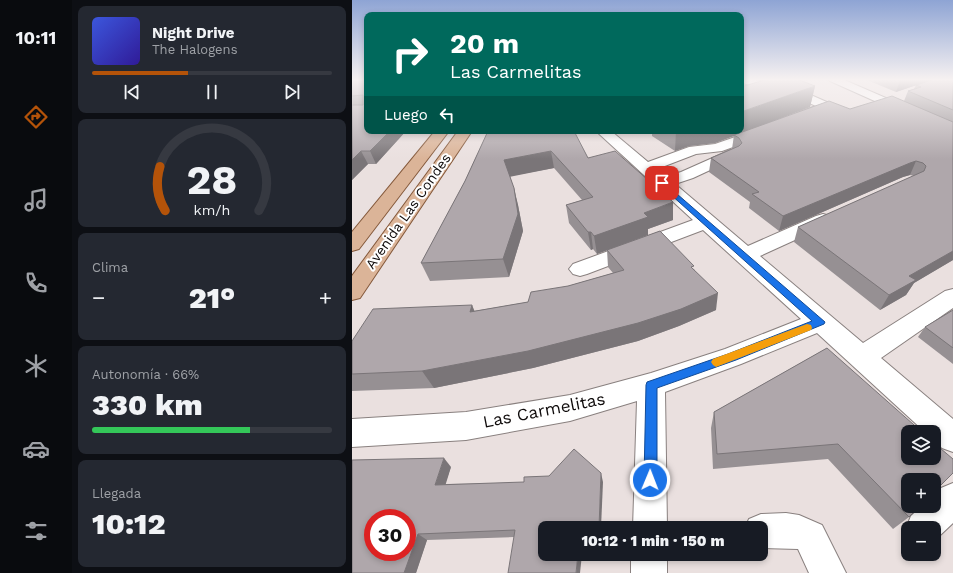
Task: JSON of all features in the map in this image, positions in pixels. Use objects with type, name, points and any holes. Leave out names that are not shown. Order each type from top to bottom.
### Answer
[{"type":"main road","name":"Avenida Las Condes","points":[[352,245],[440,134]]},
{"type":"main road","name":"Avenida Las Condes","points":[[352,292],[463,134]]},
{"type":"street","points":[[646,168],[694,150],[717,148],[824,108],[825,106]]},
{"type":"street","points":[[894,106],[953,132]]},
{"type":"street","points":[[606,134],[953,438]]},
{"type":"street","points":[[662,183],[731,156]]},
{"type":"street","points":[[745,256],[838,213]]},
{"type":"street","points":[[580,269],[706,222]]},
{"type":"street","points":[[861,358],[953,297]]},
{"type":"street","name":"Las Carmelitas","points":[[352,433],[466,426],[570,408],[651,385],[732,357],[820,322]]},
{"type":"street","points":[[650,521],[651,385]]},
{"type":"street","points":[[930,521],[953,500]]},
{"type":"street","points":[[768,531],[804,534],[810,537],[828,573]]},
{"type":"street","points":[[649,561],[649,573]]},
{"type":"building","points":[[352,106],[364,106],[364,134],[387,134],[370,151],[361,151],[352,160]]},
{"type":"building","points":[[744,106],[759,106],[744,111]]},
{"type":"building","points":[[816,106],[841,106],[850,109],[861,106],[915,106],[953,122],[953,251],[909,276],[916,280],[889,295],[798,227],[924,171],[926,166],[923,163],[916,161],[910,163],[783,216],[752,194],[759,192],[711,158],[739,146],[742,143],[739,138],[734,135],[744,134],[744,131]]},
{"type":"building","points":[[943,106],[953,106],[953,110]]},
{"type":"building","points":[[487,134],[576,134],[588,158],[615,151],[673,202],[644,213],[648,217],[594,236],[591,232],[588,232],[566,205],[593,197],[551,151],[504,160],[514,188],[518,214],[503,259],[421,263],[465,181]]},
{"type":"building","points":[[660,231],[694,266],[691,267],[718,293],[681,309],[638,323],[528,351],[422,371],[352,374],[352,341],[373,309],[472,305],[470,312],[528,302],[531,292],[568,286],[624,270],[607,250]]},
{"type":"building","points":[[953,310],[953,348],[925,327]]},
{"type":"building","points":[[827,348],[914,425],[901,425],[901,465],[941,465],[941,449],[953,459],[953,473],[941,485],[941,473],[901,473],[901,509],[838,444],[717,454],[714,412]]},
{"type":"building","points":[[574,449],[601,473],[599,521],[538,521],[538,561],[577,561],[576,573],[508,573],[515,530],[418,534],[416,540],[416,509],[364,509],[364,561],[408,561],[404,573],[352,573],[352,460],[444,458],[435,485],[524,482],[524,477],[549,476]]},
{"type":"building","points":[[905,513],[913,513],[909,517]]},
{"type":"slow traffic","points":[[716,362],[807,328]]},
{"type":"route","points":[[650,480],[651,385],[732,357],[820,322],[662,183]]}]
